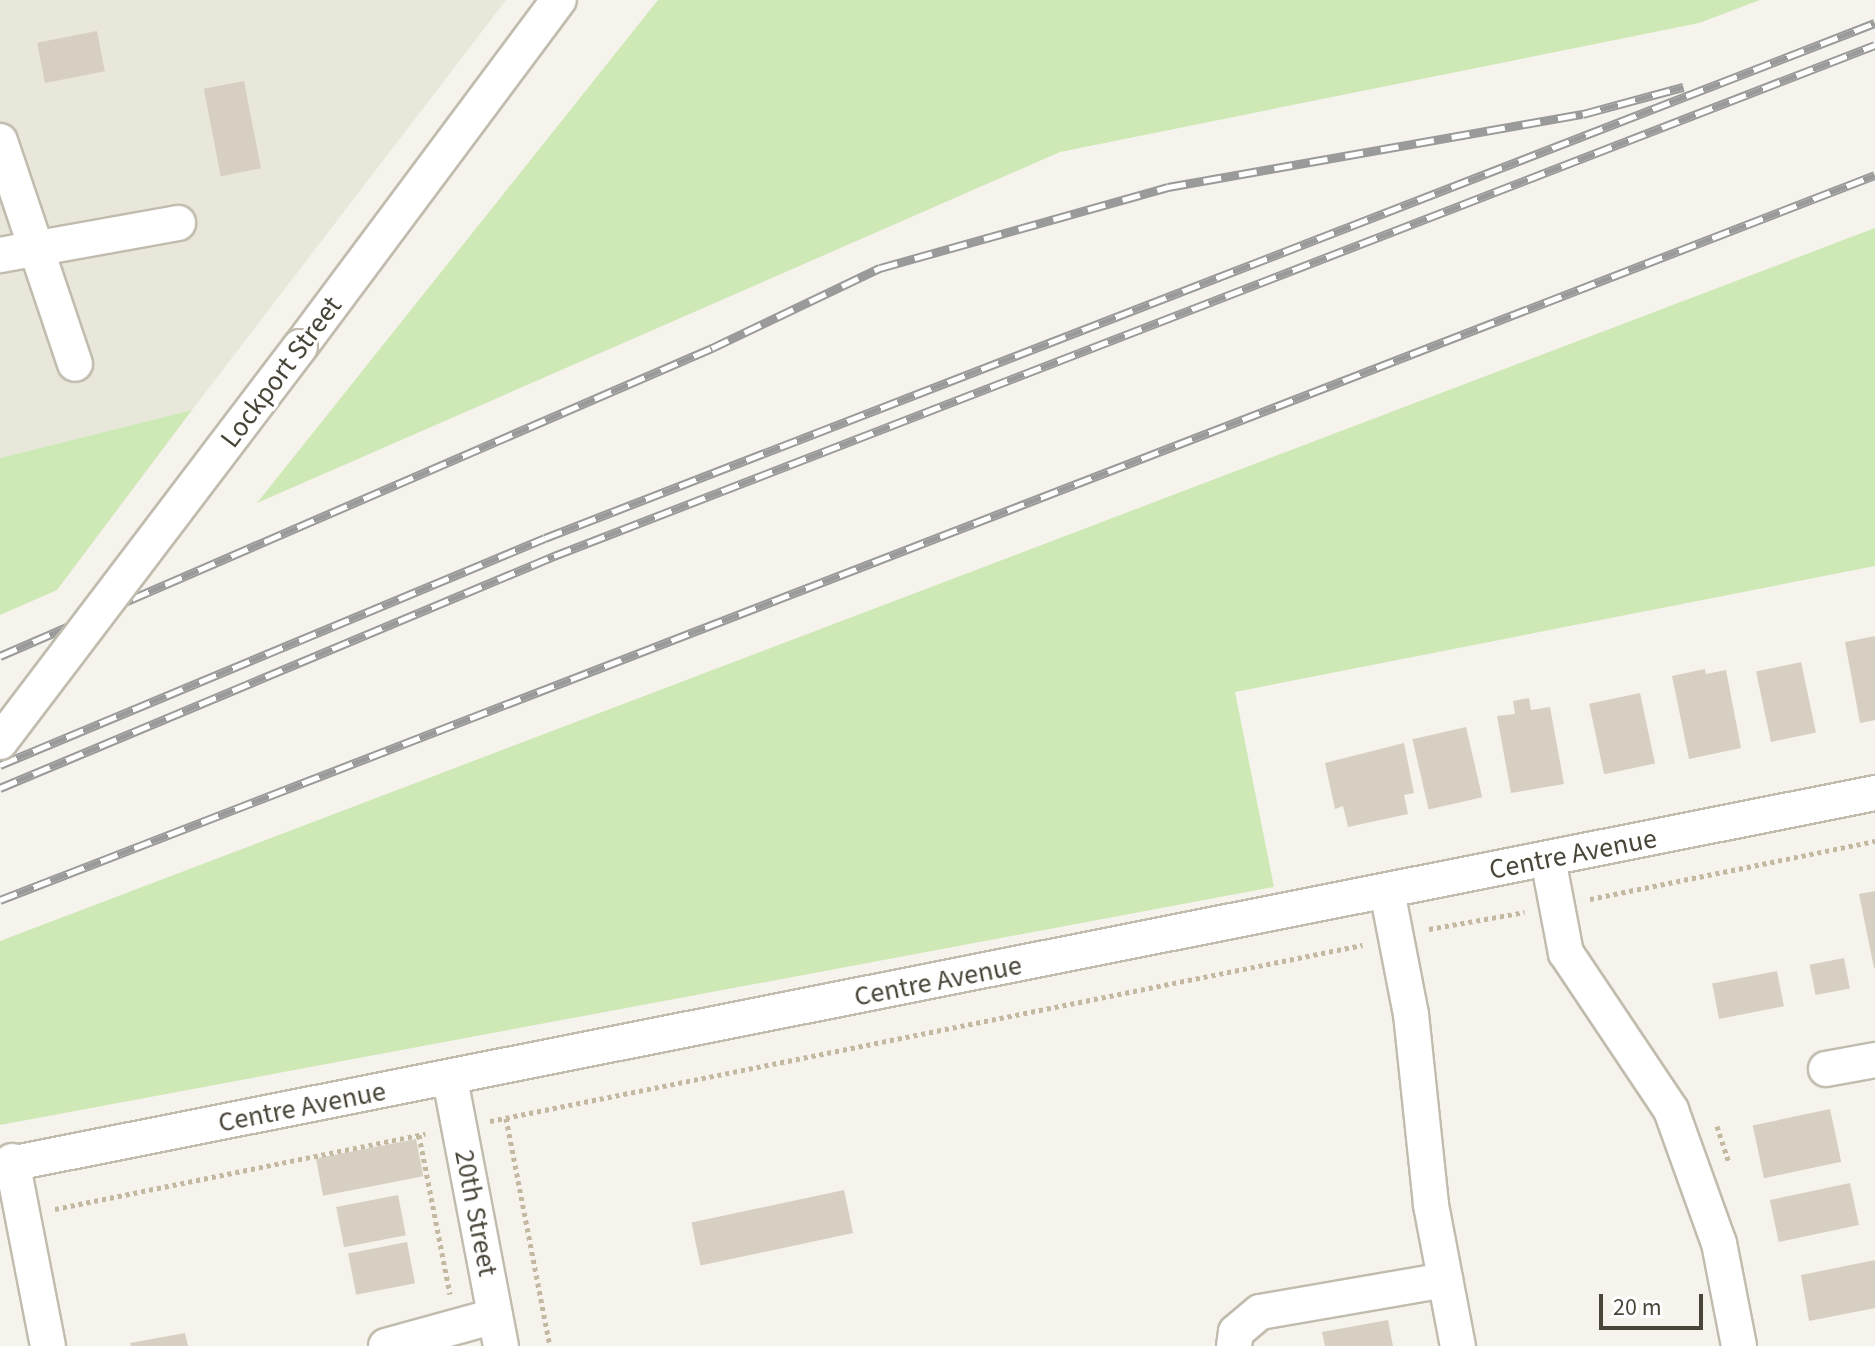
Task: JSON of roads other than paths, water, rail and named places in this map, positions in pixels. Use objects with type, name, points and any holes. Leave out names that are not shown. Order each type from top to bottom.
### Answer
[{"type":"street","name":"Lockport Street","points":[[0,742],[559,0]]},
{"type":"street","points":[[0,141],[39,249],[75,364]]},
{"type":"street","points":[[0,255],[178,223]]},
{"type":"street","name":"Centre Avenue","points":[[6,1164],[450,1079],[1875,793]]},
{"type":"street","points":[[1548,859],[1566,953],[1671,1110],[1719,1243],[1739,1346]]},
{"type":"street","points":[[1387,891],[1413,1029],[1431,1205],[1458,1346]]},
{"type":"street","points":[[1826,1069],[1875,1060]]},
{"type":"street","name":"20th Street","points":[[450,1079],[498,1331]]},
{"type":"street","points":[[6,1164],[23,1215],[48,1346]]},
{"type":"street","points":[[1234,1346],[1236,1332],[1260,1312],[1445,1280]]},
{"type":"street","points":[[386,1346],[498,1331]]},
{"type":"railway","points":[[0,765],[545,538],[1875,23]]},
{"type":"railway","points":[[0,788],[554,556],[1875,45]]},
{"type":"railway","points":[[0,656],[712,348],[880,268],[1168,187],[1583,114],[1683,87]]},
{"type":"railway","points":[[0,900],[1875,175]]}]
